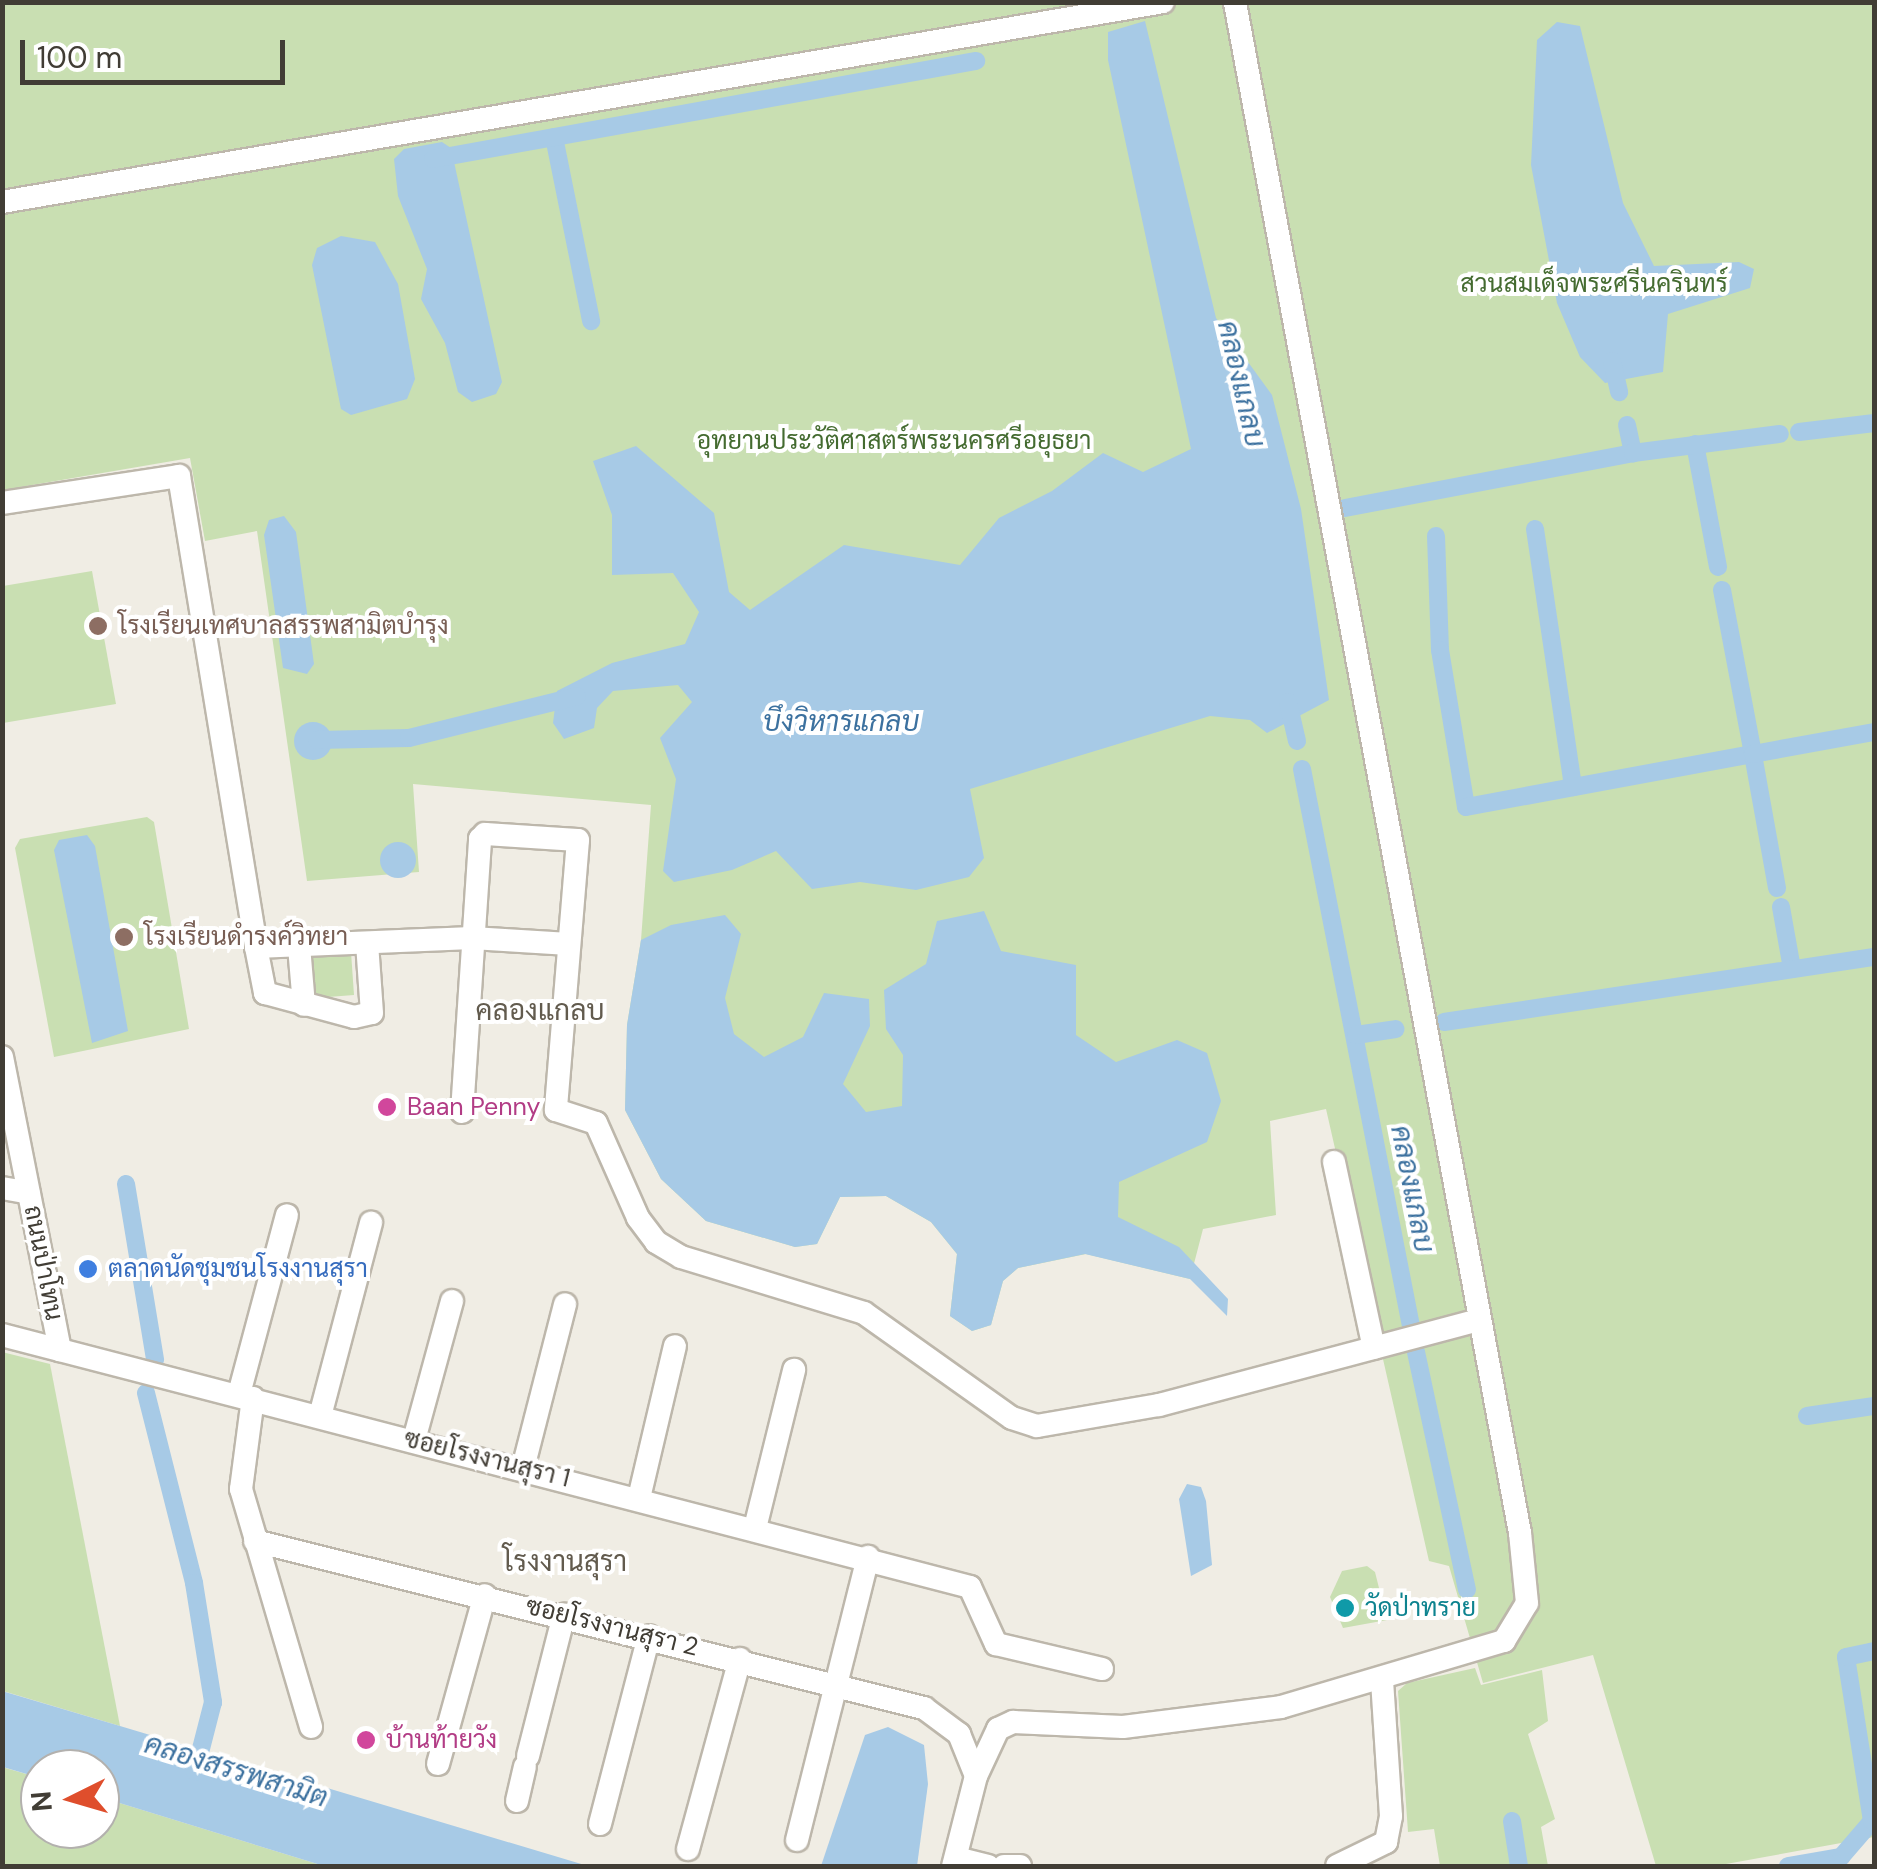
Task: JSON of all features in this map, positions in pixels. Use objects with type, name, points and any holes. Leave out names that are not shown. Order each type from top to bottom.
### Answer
[{"type":"street","points":[[2,202],[1163,2]]},
{"type":"street","points":[[988,1866],[954,1862],[976,1776],[998,1729],[1013,1722],[1166,1724],[1281,1707],[1382,1681],[1504,1642],[1527,1603],[1479,1320],[1235,2]]},
{"type":"street","points":[[2,503],[179,476],[265,993],[354,1017],[372,1013],[366,943]]},
{"type":"street","points":[[462,1112],[482,836],[578,840],[556,1110],[596,1123],[638,1218],[656,1242],[681,1257],[864,1313],[1012,1418],[1036,1426],[1160,1405],[1479,1320]]},
{"type":"street","points":[[256,948],[472,938],[569,944]]},
{"type":"street","points":[[299,946],[304,1005]]},
{"type":"street","name":"ถนนป่าโทน","points":[[2,1058],[60,1350]]},
{"type":"street","points":[[1334,1162],[1374,1348]]},
{"type":"street","points":[[2,1188],[29,1194]]},
{"type":"street","points":[[287,1215],[246,1396],[240,1471],[255,1541],[311,1727]]},
{"type":"street","points":[[320,1416],[372,1222]]},
{"type":"street","points":[[414,1440],[452,1301]]},
{"type":"street","points":[[523,1468],[565,1304]]},
{"type":"street","name":"ซอยโรงงานสุรา 1","points":[[2,1336],[970,1586],[996,1644],[1102,1669]]},
{"type":"street","points":[[639,1498],[674,1346]]},
{"type":"street","points":[[754,1528],[794,1370]]},
{"type":"street","name":"ซอยโรงงานสุรา 2","points":[[255,1541],[837,1682],[924,1708],[959,1734],[976,1776]]},
{"type":"street","points":[[797,1840],[868,1557]]},
{"type":"street","points":[[438,1764],[485,1595]]},
{"type":"street","points":[[517,1800],[564,1615]]},
{"type":"street","points":[[600,1824],[648,1636]]},
{"type":"street","points":[[688,1849],[740,1658]]},
{"type":"street","points":[[1337,1866],[1386,1842],[1391,1816],[1382,1681]]},
{"type":"street","points":[[1004,1866],[1020,1866]]},
{"type":"green space","name":"อุทยานประวัติศาสตร์พระนครศรีอยุธยา","points":[[3,3],[1874,3],[1874,1837],[1715,1866],[1656,1866],[1593,1655],[1483,1683],[1449,1566],[1429,1561],[1326,1109],[1270,1121],[1276,1215],[1203,1229],[1190,1279],[1086,1254],[1018,1268],[1003,1281],[991,1325],[972,1331],[950,1316],[957,1254],[931,1222],[886,1196],[840,1197],[817,1244],[795,1247],[706,1221],[661,1179],[625,1110],[627,1025],[641,940],[651,805],[413,784],[419,872],[307,881],[257,531],[205,541],[190,458],[3,490]]},
{"type":"green space","points":[[92,571],[116,704],[3,723],[3,586]]},
{"type":"green space","points":[[147,817],[154,822],[189,1029],[54,1057],[15,848],[20,839]]},
{"type":"green space","points":[[351,952],[354,995],[315,998],[312,956]]},
{"type":"green space","points":[[2,1352],[50,1364],[120,1726],[3,1691]]},
{"type":"green space","points":[[1367,1566],[1375,1572],[1387,1620],[1343,1628],[1330,1597],[1342,1571]]},
{"type":"green space","points":[[1475,1668],[1481,1685],[1542,1670],[1548,1721],[1528,1734],[1555,1819],[1541,1827],[1548,1866],[1440,1866],[1434,1829],[1408,1832],[1398,1691],[1407,1683]]},
{"type":"green space","points":[[2,1767],[20,1772],[20,1849],[120,1849],[120,1803],[324,1866],[3,1866]]},
{"type":"water","name":"บึงวิหารแกลบ","points":[[1145,21],[1216,318],[1272,395],[1301,509],[1329,700],[1267,733],[1250,720],[1210,716],[970,789],[984,858],[969,877],[916,890],[860,882],[812,889],[776,851],[732,870],[674,882],[663,871],[676,779],[660,738],[692,702],[678,685],[613,691],[597,708],[594,728],[564,739],[553,723],[557,691],[612,663],[685,644],[699,612],[673,573],[612,575],[612,515],[593,461],[636,446],[714,513],[729,592],[750,610],[844,545],[960,565],[999,518],[1052,491],[1103,453],[1143,472],[1191,449],[1108,60],[1108,32]]},
{"type":"water","points":[[1557,22],[1580,26],[1623,203],[1654,266],[1739,262],[1754,269],[1750,288],[1668,314],[1663,372],[1605,383],[1580,357],[1557,303],[1531,165],[1537,40]]},
{"type":"water","points":[[442,142],[451,148],[502,382],[496,394],[472,402],[458,392],[445,343],[421,299],[427,269],[398,196],[394,159],[404,149]]},
{"type":"water","points":[[341,236],[375,242],[398,284],[415,379],[407,399],[351,415],[341,409],[312,265],[317,248]]},
{"type":"water","points":[[284,516],[296,532],[314,664],[307,674],[283,668],[264,535],[269,520]]},
{"type":"water","points":[[313,722],[327,727],[332,741],[327,755],[313,760],[299,755],[294,741],[299,727]]},
{"type":"water","points":[[87,835],[95,846],[128,1031],[92,1043],[54,850],[59,840]]},
{"type":"water","points":[[398,842],[410,848],[416,860],[410,872],[398,878],[386,872],[380,860],[386,848]]},
{"type":"water","points":[[984,911],[1001,951],[1076,965],[1076,1035],[1116,1062],[1177,1040],[1207,1053],[1221,1101],[1207,1142],[1119,1182],[1118,1217],[1179,1247],[1228,1299],[1227,1316],[1190,1279],[1085,1254],[1018,1268],[1003,1281],[991,1325],[972,1331],[950,1316],[957,1254],[931,1222],[886,1196],[840,1197],[817,1244],[795,1247],[706,1221],[661,1179],[625,1110],[627,1025],[641,940],[671,925],[725,915],[741,934],[725,998],[734,1034],[764,1057],[803,1037],[824,993],[869,999],[870,1026],[843,1084],[866,1112],[902,1106],[903,1055],[886,1029],[884,990],[926,964],[937,921]]},
{"type":"water","points":[[1187,1484],[1201,1487],[1206,1501],[1212,1565],[1191,1576],[1179,1499]]},
{"type":"water","name":"คลองสรรพสามิต","points":[[2,1691],[588,1866],[324,1866],[120,1803],[120,1749],[20,1749],[20,1772],[3,1767]]},
{"type":"water","points":[[888,1727],[924,1745],[928,1784],[917,1866],[821,1866],[865,1735]]},
{"type":"waterway","points":[[433,159],[976,61]]},
{"type":"waterway","points":[[554,137],[591,321]]},
{"type":"waterway","points":[[1612,361],[1619,392]]},
{"type":"waterway","points":[[1799,432],[1874,423]]},
{"type":"waterway","points":[[1627,425],[1633,453]]},
{"type":"waterway","points":[[1345,508],[1633,453],[1780,434]]},
{"type":"waterway","points":[[1695,444],[1718,567]]},
{"type":"waterway","points":[[1535,529],[1573,787]]},
{"type":"waterway","points":[[1436,536],[1440,650],[1466,807],[1753,754],[1722,590]]},
{"type":"waterway","points":[[317,740],[409,738],[577,696]]},
{"type":"waterway","name":"คลองแกลบ","points":[[1288,702],[1297,741]]},
{"type":"waterway","points":[[1777,888],[1753,754],[1874,732]]},
{"type":"waterway","name":"คลองแกลบ","points":[[1302,769],[1411,1326]]},
{"type":"waterway","points":[[1781,907],[1792,969]]},
{"type":"waterway","points":[[1444,1022],[1874,957]]},
{"type":"waterway","points":[[1356,1035],[1396,1029]]},
{"type":"waterway","points":[[126,1184],[155,1360]]},
{"type":"waterway","name":"คลองแกลบ","points":[[1416,1352],[1467,1590]]},
{"type":"waterway","name":"คลองสรรพสามิต","points":[[146,1393],[194,1583],[213,1702],[195,1772]]},
{"type":"waterway","points":[[1807,1416],[1874,1406]]},
{"type":"waterway","points":[[1788,1866],[1841,1857],[1872,1821],[1846,1657],[1874,1651]]},
{"type":"waterway","name":"คลองแกลบ","points":[[1512,1821],[1519,1866]]},
{"type":"place","name":"โรงเรียนเทศบาลสรรพสามิตบำรุง","points":[[98,626]]},
{"type":"place","name":"โรงเรียนดำรงค์วิทยา","points":[[124,937]]},
{"type":"place","name":"Baan Penny","points":[[387,1107]]},
{"type":"place","name":"ตลาดนัดชุมชนโรงงานสุรา","points":[[88,1269]]},
{"type":"place","name":"วัดป่าทราย","points":[[1345,1608]]},
{"type":"place","name":"บ้านท้ายวัง","points":[[366,1740]]},
{"type":"district","name":"คลองแกลบ","points":[[540,1011]]},
{"type":"district","name":"โรงงานสุรา","points":[[565,1562]]},
{"type":"park label","name":"สวนสมเด็จพระศรีนครินทร์","points":[[1594,284]]}]
